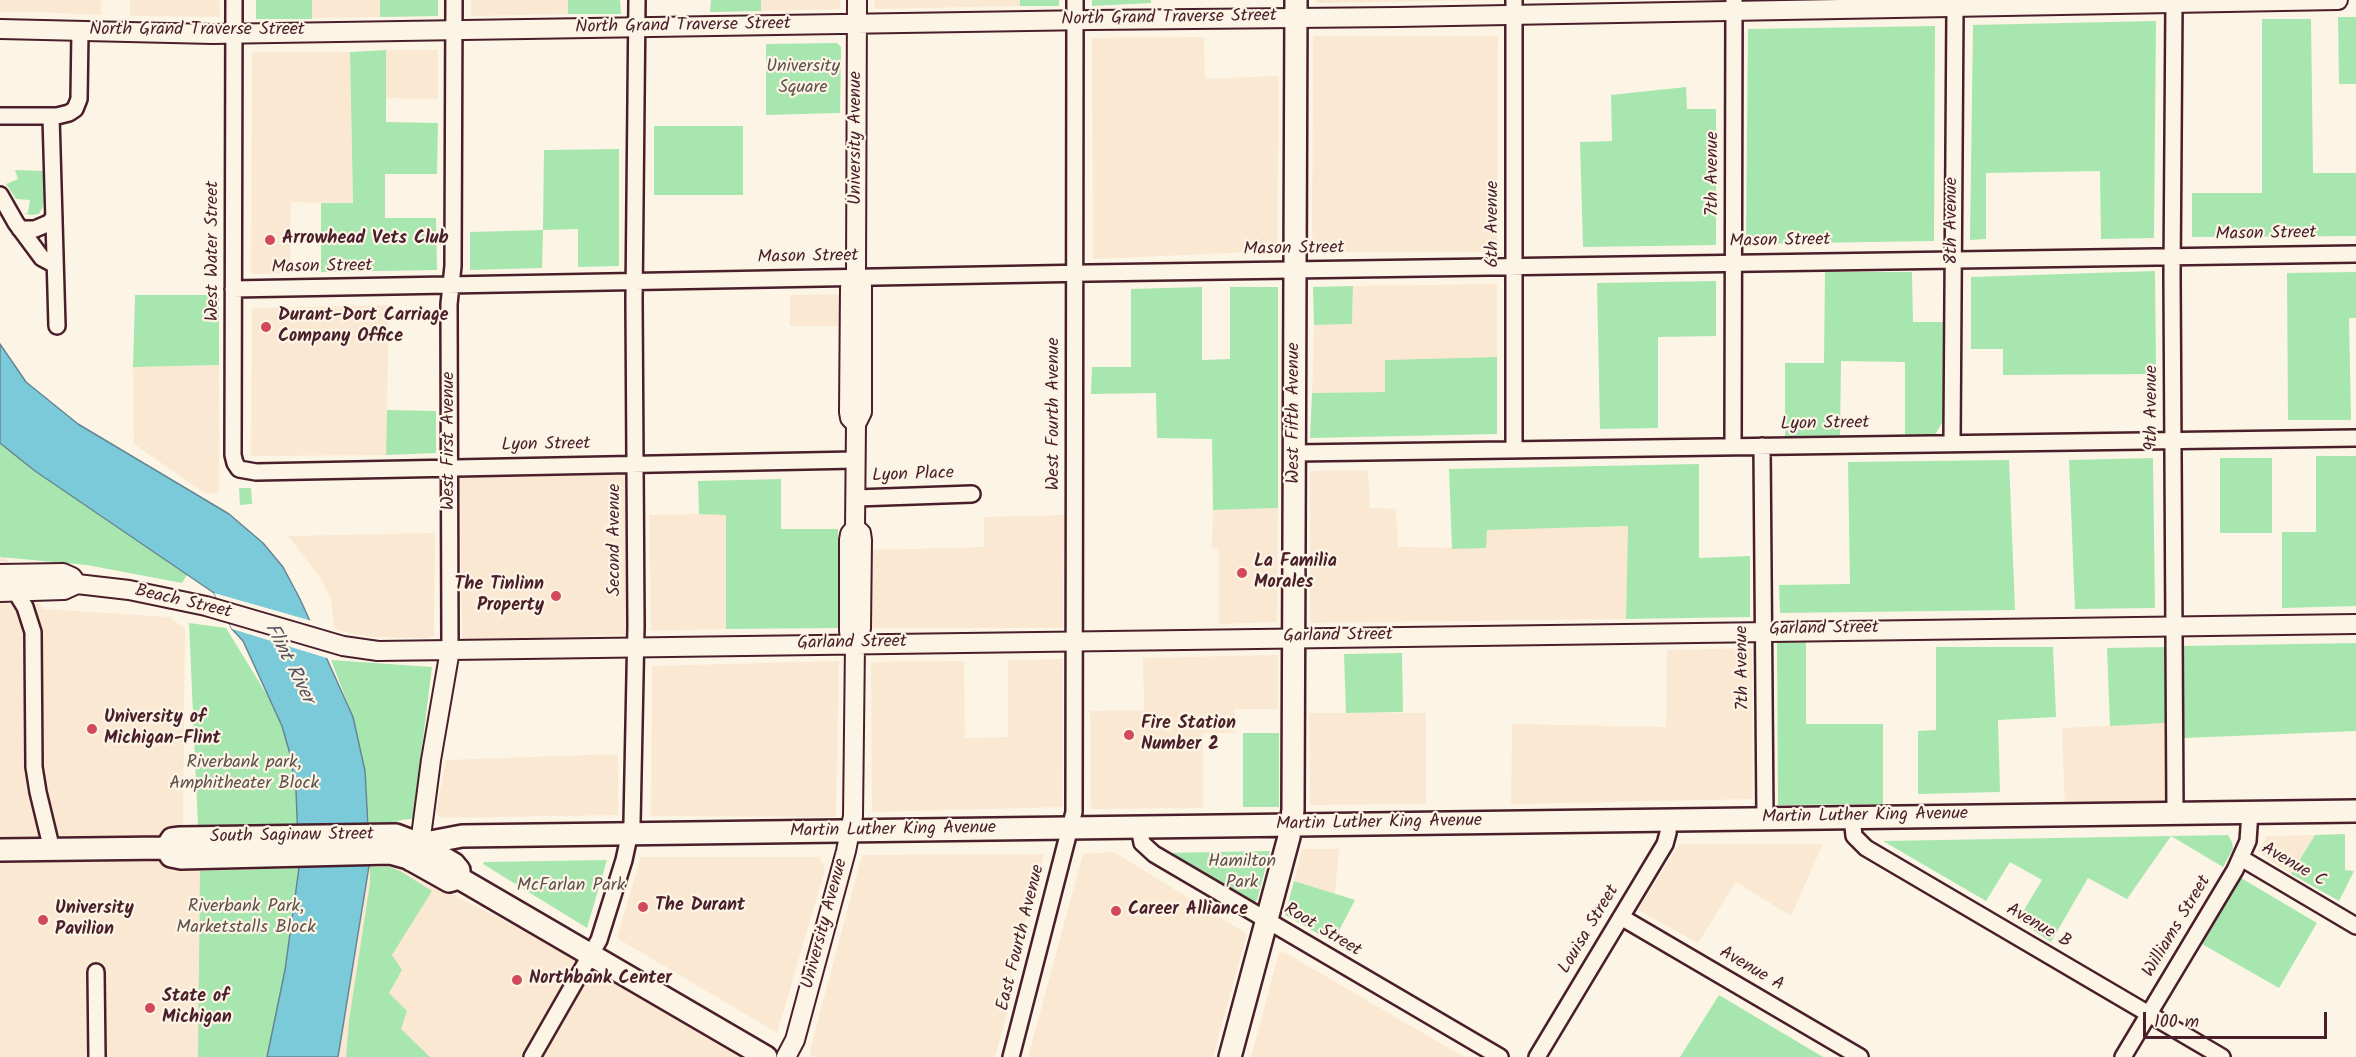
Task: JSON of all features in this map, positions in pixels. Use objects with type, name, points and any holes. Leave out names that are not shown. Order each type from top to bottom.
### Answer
[{"type":"main road","name":"West Fifth Avenue","points":[[1230,1057],[1292,825],[1296,9]]},
{"type":"main road","name":"Martin Luther King Avenue","points":[[416,852],[462,836],[2356,811]]},
{"type":"main road","name":"South Saginaw Street","points":[[0,850],[166,848],[168,843],[175,838],[227,847],[377,844],[401,836],[416,852]]},
{"type":"main road","points":[[416,852],[456,866],[459,878],[766,1057]]},
{"type":"street","name":"West Water Street","points":[[234,0],[233,456],[238,467]]},
{"type":"street","name":"West First Avenue","points":[[416,852],[450,650],[449,304],[453,270],[454,0]]},
{"type":"street","name":"Second Avenue","points":[[532,1057],[591,956],[603,929],[630,835],[633,810],[637,0]]},
{"type":"street","name":"University Avenue","points":[[786,1057],[795,1040],[850,831],[853,805],[855,644],[849,634],[849,537],[855,528],[856,424],[850,418],[849,412],[850,287],[852,280],[856,277],[857,0]]},
{"type":"street","name":"West Fourth Avenue","points":[[1070,828],[1074,804],[1076,0]]},
{"type":"street","points":[[1465,16],[1485,0]]},
{"type":"street","name":"North Grand Traverse Street","points":[[0,29],[162,34],[1076,20],[1296,9],[1465,16],[1514,7],[2338,0]]},
{"type":"street","name":"9th Avenue","points":[[2174,3],[2172,256],[2175,813]]},
{"type":"street","name":"8th Avenue","points":[[1952,442],[1955,4]]},
{"type":"street","name":"7th Avenue","points":[[1733,446],[1734,6]]},
{"type":"street","name":"6th Avenue","points":[[1514,7],[1514,449]]},
{"type":"street","points":[[0,117],[51,116],[71,112],[78,103],[80,31]]},
{"type":"street","points":[[51,116],[57,326]]},
{"type":"street","points":[[0,195],[20,229],[42,258],[55,265]]},
{"type":"street","points":[[20,229],[34,229],[49,223],[54,217]]},
{"type":"street","name":"Mason Street","points":[[233,289],[1296,269],[2356,254]]},
{"type":"street","name":"Lyon Street","points":[[1295,453],[2356,438]]},
{"type":"street","name":"7th Avenue","points":[[1762,446],[1765,819]]},
{"type":"street","name":"Lyon Street","points":[[238,467],[252,472],[856,460]]},
{"type":"street","name":"Lyon Place","points":[[856,498],[972,494]]},
{"type":"street","name":"Beach Street","points":[[1,574],[63,573],[72,577],[78,584]]},
{"type":"street","points":[[1,574],[8,592],[25,607],[33,632],[36,783],[52,850]]},
{"type":"street","name":"Beach Street","points":[[8,592],[64,590],[78,584],[150,593],[223,611],[322,640]]},
{"type":"street","name":"Garland Street","points":[[322,640],[365,650],[635,649],[1074,640],[2356,624]]},
{"type":"street","name":"Williams Street","points":[[2123,1057],[2241,858],[2248,841],[2250,812]]},
{"type":"street","name":"Avenue B","points":[[1852,818],[1854,836],[1866,848],[2222,1057]]},
{"type":"street","name":"Louisa Street","points":[[1537,1057],[1665,844],[1669,820]]},
{"type":"street","name":"Root Street","points":[[1139,827],[1142,843],[1150,852],[1500,1057]]},
{"type":"street","name":"East Fourth Avenue","points":[[1011,1057],[1070,828]]},
{"type":"street","name":"Avenue C","points":[[2241,858],[2356,926]]},
{"type":"street","name":"Avenue A","points":[[1621,917],[1860,1057]]},
{"type":"street","points":[[96,972],[97,1057]]},
{"type":"shaded area","points":[[0,0],[101,0],[101,15],[0,12]]},
{"type":"shaded area","points":[[130,0],[219,0],[220,17],[130,16]]},
{"type":"shaded area","points":[[256,0],[438,0],[438,16],[256,19]]},
{"type":"shaded area","points":[[471,0],[568,0],[568,14],[471,16]]},
{"type":"shaded area","points":[[761,0],[840,0],[840,9],[761,11]]},
{"type":"shaded area","points":[[874,0],[1020,0],[1020,6],[877,9],[874,6]]},
{"type":"shaded area","points":[[1315,0],[1495,0],[1318,3]]},
{"type":"shaded area","points":[[1313,36],[1498,36],[1497,252],[1312,252]]},
{"type":"shaded area","points":[[1204,37],[1205,79],[1279,76],[1277,251],[1093,259],[1092,38]]},
{"type":"shaded area","points":[[386,50],[438,50],[438,99],[386,98]]},
{"type":"shaded area","points":[[252,52],[350,52],[353,203],[291,202],[290,273],[251,274]]},
{"type":"shaded area","points":[[1497,284],[1497,357],[1386,360],[1385,392],[1312,393],[1314,325],[1352,324],[1353,286]]},
{"type":"shaded area","points":[[840,294],[840,326],[790,326],[790,295]]},
{"type":"shaded area","points":[[389,305],[386,455],[251,456],[252,308]]},
{"type":"shaded area","points":[[219,365],[219,493],[206,494],[134,444],[133,367]]},
{"type":"shaded area","points":[[1368,470],[1370,508],[1396,509],[1398,547],[1486,548],[1486,530],[1628,526],[1626,619],[1310,623],[1310,471]]},
{"type":"shaded area","points":[[625,475],[625,635],[462,640],[460,477]]},
{"type":"shaded area","points":[[1278,508],[1277,622],[1219,624],[1219,549],[1212,548],[1213,510]]},
{"type":"shaded area","points":[[726,514],[726,629],[651,631],[649,515]]},
{"type":"shaded area","points":[[1064,515],[1063,628],[872,628],[871,550],[984,547],[984,517]]},
{"type":"shaded area","points":[[435,533],[434,636],[427,638],[368,637],[337,630],[334,626],[331,599],[321,579],[288,536]]},
{"type":"shaded area","name":"University of Michigan-Flint","points":[[0,550],[43,609],[170,617],[185,629],[183,830],[299,851],[299,868],[285,970],[267,1057],[0,1057]]},
{"type":"shaded area","points":[[1752,648],[1753,799],[1511,804],[1512,724],[1666,727],[1667,650]]},
{"type":"shaded area","points":[[1278,655],[1278,709],[1235,709],[1235,733],[1203,733],[1203,808],[1091,809],[1090,711],[1144,710],[1143,658]]},
{"type":"shaded area","points":[[1063,659],[1062,807],[872,812],[871,662],[964,661],[965,738],[975,738],[1008,737],[1008,660]]},
{"type":"shaded area","points":[[839,661],[836,817],[651,816],[652,666]]},
{"type":"shaded area","points":[[1309,713],[1426,713],[1426,804],[1310,805]]},
{"type":"shaded area","points":[[2165,723],[2168,804],[2065,808],[2062,728]]},
{"type":"shaded area","points":[[618,754],[618,815],[444,818],[436,812],[446,760]]},
{"type":"shaded area","points":[[2315,835],[2291,874],[2258,852],[2267,836]]},
{"type":"shaded area","points":[[1679,844],[1823,844],[1791,916],[1736,882],[1698,943],[1638,910]]},
{"type":"shaded area","points":[[1302,849],[1339,849],[1335,894],[1294,881]]},
{"type":"shaded area","points":[[1114,852],[1247,934],[1213,1057],[1028,1057],[1083,854]]},
{"type":"shaded area","points":[[1044,854],[1010,979],[1012,996],[995,1057],[815,1057],[809,1054],[862,855]]},
{"type":"shaded area","points":[[641,857],[820,857],[825,870],[777,1033],[617,938]]},
{"type":"shaded area","points":[[370,860],[393,861],[425,875],[461,899],[526,931],[745,1057],[338,1057]]},
{"type":"shaded area","points":[[1284,952],[1464,1057],[1251,1057],[1279,953]]},
{"type":"green space","points":[[256,0],[312,0],[312,19],[256,19]]},
{"type":"green space","points":[[380,0],[438,0],[438,16],[380,17]]},
{"type":"green space","points":[[568,0],[620,0],[621,14],[568,14]]},
{"type":"green space","points":[[711,0],[761,0],[761,11],[710,12]]},
{"type":"green space","points":[[1020,0],[1059,0],[1059,6],[1020,6]]},
{"type":"green space","points":[[1092,0],[1151,0],[1151,3],[1092,6]]},
{"type":"green space","points":[[2338,17],[2356,17],[2356,84],[2339,84]]},
{"type":"green space","points":[[2262,19],[2311,19],[2313,173],[2356,173],[2356,236],[2192,237],[2192,193],[2262,193]]},
{"type":"green space","points":[[2156,21],[2154,238],[2101,239],[2100,171],[1986,173],[1986,239],[1970,240],[1973,25]]},
{"type":"green space","points":[[1935,26],[1934,241],[1746,244],[1748,29]]},
{"type":"green space","name":"University Square","points":[[837,43],[841,47],[840,113],[766,115],[766,44]]},
{"type":"green space","points":[[386,50],[386,122],[438,123],[437,174],[385,174],[385,218],[436,218],[437,270],[321,272],[321,203],[353,203],[350,52]]},
{"type":"green space","points":[[1686,87],[1687,109],[1716,109],[1716,245],[1583,247],[1580,142],[1612,141],[1611,95]]},
{"type":"green space","points":[[654,126],[743,126],[743,195],[654,195]]},
{"type":"green space","points":[[619,149],[619,266],[578,267],[578,229],[543,230],[544,150]]},
{"type":"green space","points":[[15,170],[44,171],[43,206],[39,214],[23,213],[28,213],[30,200],[16,199],[6,184],[18,179]]},
{"type":"green space","points":[[543,230],[542,268],[470,270],[470,232]]},
{"type":"green space","points":[[2155,271],[2156,374],[2003,375],[2003,349],[1971,349],[1971,277]]},
{"type":"green space","points":[[1825,272],[1912,272],[1913,322],[1943,322],[1944,420],[1934,436],[1905,437],[1905,362],[1841,361],[1840,437],[1785,441],[1785,363],[1824,363]]},
{"type":"green space","points":[[2356,272],[2356,318],[2349,318],[2351,420],[2288,420],[2287,273]]},
{"type":"green space","points":[[1716,281],[1716,336],[1658,337],[1658,428],[1600,429],[1597,283]]},
{"type":"green space","points":[[1353,286],[1352,324],[1314,325],[1313,287]]},
{"type":"green space","points":[[1202,287],[1202,360],[1230,359],[1230,287],[1278,287],[1278,508],[1213,510],[1212,439],[1157,438],[1156,393],[1091,394],[1092,367],[1131,367],[1131,289]]},
{"type":"green space","points":[[135,295],[219,295],[219,365],[133,367]]},
{"type":"green space","points":[[1497,357],[1497,434],[1310,438],[1312,393],[1385,392],[1385,360]]},
{"type":"green space","points":[[387,410],[436,411],[436,453],[386,455]]},
{"type":"green space","points":[[0,443],[35,471],[187,575],[182,583],[87,565],[0,557]]},
{"type":"green space","points":[[2316,456],[2356,456],[2356,606],[2282,608],[2282,532],[2316,532]]},
{"type":"green space","points":[[2153,458],[2155,608],[2075,609],[2069,460]]},
{"type":"green space","points":[[2220,458],[2272,458],[2272,533],[2220,533]]},
{"type":"green space","points":[[2009,460],[2015,610],[1780,613],[1779,585],[1850,584],[1848,462]]},
{"type":"green space","points":[[1699,464],[1699,558],[1750,556],[1750,617],[1626,619],[1628,526],[1487,530],[1486,548],[1452,549],[1449,469]]},
{"type":"green space","points":[[781,479],[781,529],[838,529],[838,628],[726,629],[726,515],[699,514],[698,481]]},
{"type":"green space","points":[[239,488],[251,488],[252,504],[240,505]]},
{"type":"green space","name":"Riverbank park, Amphitheater Block","points":[[189,623],[226,628],[272,703],[290,754],[296,790],[297,824],[198,826]]},
{"type":"green space","points":[[1806,640],[1806,724],[1883,724],[1883,804],[1778,805],[1777,641]]},
{"type":"green space","points":[[2356,643],[2356,731],[2184,738],[2183,646]]},
{"type":"green space","points":[[1936,647],[2053,647],[2056,717],[1998,720],[2000,792],[1918,794],[1918,731],[1936,730]]},
{"type":"green space","points":[[2166,647],[2165,723],[2110,726],[2107,648]]},
{"type":"green space","points":[[1402,653],[1403,712],[1346,713],[1344,654]]},
{"type":"green space","points":[[331,660],[432,667],[413,819],[400,820],[370,834],[365,771],[353,717]]},
{"type":"green space","points":[[1243,733],[1279,733],[1279,807],[1243,807]]},
{"type":"green space","points":[[2345,834],[2345,870],[2354,871],[2339,901],[2291,874],[2315,835]]},
{"type":"green space","points":[[2228,835],[2233,849],[2223,867],[2171,836],[2127,899],[2088,878],[2051,942],[2018,920],[2042,880],[2010,862],[1986,901],[1883,841]]},
{"type":"green space","name":"Hamilton Park","points":[[1270,851],[1257,900],[1252,904],[1162,853]]},
{"type":"green space","points":[[370,860],[371,867],[390,867],[432,891],[392,955],[402,970],[389,993],[407,1011],[401,1029],[430,1057],[346,1057],[349,1021],[370,883]]},
{"type":"green space","name":"McFarlan Park","points":[[607,860],[587,928],[483,864],[484,862]]},
{"type":"green space","name":"Riverbank Park, Marketstalls Block","points":[[299,868],[285,970],[267,1057],[198,1057],[200,871]]},
{"type":"green space","points":[[2241,878],[2317,923],[2279,988],[2202,944]]},
{"type":"green space","points":[[1294,881],[1355,900],[1333,942],[1285,915]]},
{"type":"green space","points":[[1719,995],[1823,1057],[1680,1057]]},
{"type":"water","name":"Flint River","points":[[0,344],[26,382],[78,424],[229,514],[263,543],[283,567],[300,599],[353,717],[365,771],[370,860],[338,1057],[267,1057],[285,970],[299,868],[296,790],[290,754],[282,726],[243,641],[232,629],[214,593],[35,471],[0,443]]},
{"type":"pier","points":[[214,593],[312,621],[330,659],[232,629]]},
{"type":"place","name":"Arrowhead Vets Club","points":[[270,240]]},
{"type":"place","name":"Durant-Dort Carriage Company Office","points":[[266,327]]},
{"type":"place","name":"La Familia Morales","points":[[1242,573]]},
{"type":"place","name":"The Tinlinn Property","points":[[556,596]]},
{"type":"place","name":"University of Michigan-Flint","points":[[92,729]]},
{"type":"place","name":"Fire Station Number 2","points":[[1129,735]]},
{"type":"place","name":"The Durant","points":[[643,907]]},
{"type":"place","name":"Career Alliance","points":[[1116,911]]},
{"type":"place","name":"University Pavilion","points":[[43,920]]},
{"type":"place","name":"Northbank Center","points":[[517,980]]},
{"type":"place","name":"State of Michigan","points":[[150,1008]]}]
